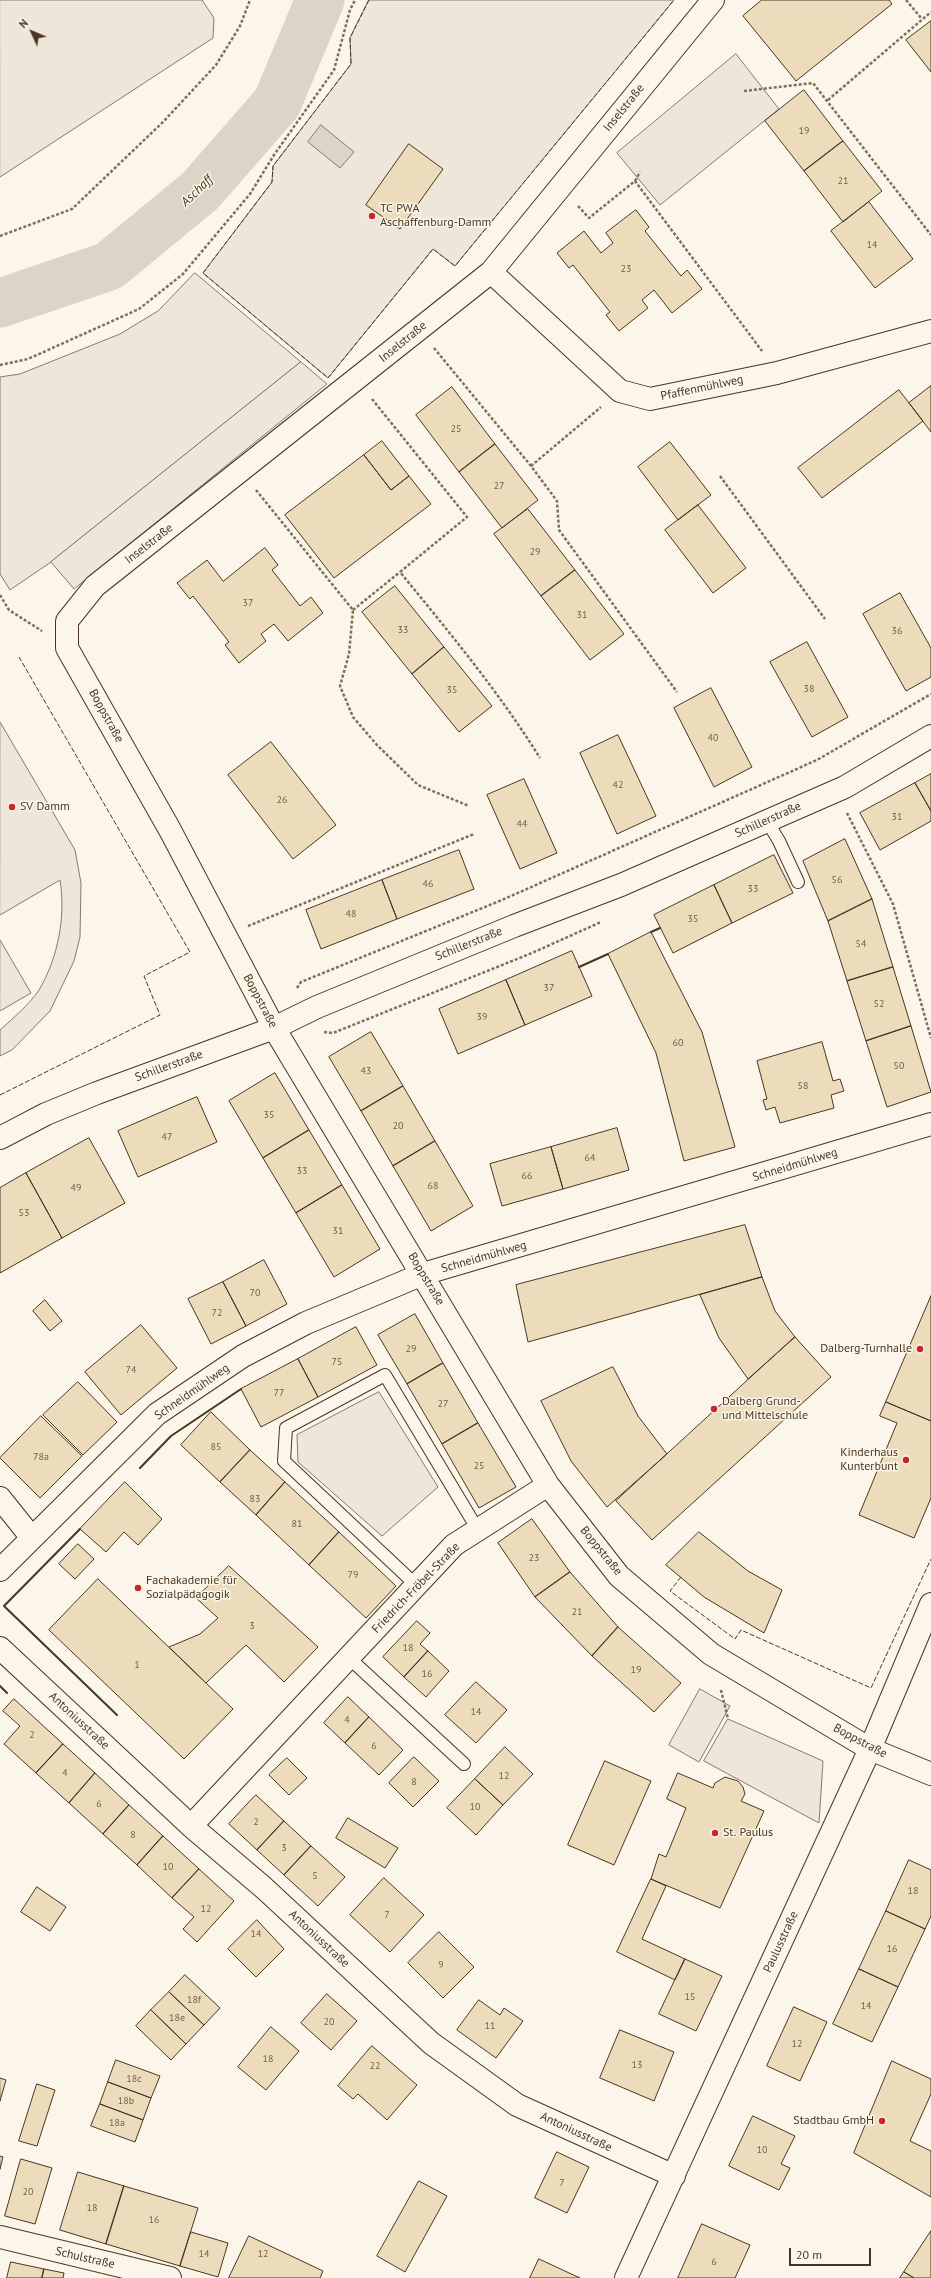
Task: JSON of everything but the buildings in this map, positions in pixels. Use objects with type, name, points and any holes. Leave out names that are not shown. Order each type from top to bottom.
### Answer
[{"type":"street","name":"Inselstraße","points":[[67,648],[67,621],[95,586],[357,380],[491,272],[713,0]]},
{"type":"street","name":"Pfaffenmühlweg","points":[[491,272],[620,391],[650,399],[777,373],[931,331]]},
{"type":"street","name":"Boppstraße","points":[[67,648],[170,830],[274,1028],[423,1274],[548,1485],[619,1576],[712,1654],[870,1749],[931,1774]]},
{"type":"street","name":"Schillerstraße","points":[[0,1138],[46,1114],[104,1090],[274,1028],[317,1007],[514,926],[621,885],[836,791],[931,736]]},
{"type":"street","name":"Schneidmühlweg","points":[[0,1570],[157,1414],[243,1356],[306,1323],[423,1274],[931,1124]]},
{"type":"street","name":"Friedrich-Fröbel-Straße","points":[[191,1826],[454,1545],[548,1485]]},
{"type":"street","points":[[0,1498],[32,1538]]},
{"type":"street","name":"Paulusstraße","points":[[626,2278],[870,1749],[931,1604]]},
{"type":"street","name":"Antoniusstraße","points":[[0,1648],[191,1826],[264,1888],[431,2043],[517,2105],[674,2176]]},
{"type":"street","name":"Schulstraße","points":[[0,2237],[170,2278]]},
{"type":"lane","points":[[766,821],[779,841],[798,882]]},
{"type":"lane","points":[[416,1585],[284,1461],[286,1428],[386,1375],[478,1530]]},
{"type":"lane","points":[[348,1657],[464,1764]]},
{"type":"path","points":[[0,236],[72,210],[163,122],[216,65],[240,26],[250,0]]},
{"type":"path","points":[[0,365],[28,359],[139,309],[183,274],[250,194],[274,155],[334,70],[350,10],[355,0]]},
{"type":"path","points":[[906,0],[922,19]]},
{"type":"path","points":[[828,100],[931,12]]},
{"type":"path","points":[[744,91],[813,83],[828,100],[931,235]]},
{"type":"path","points":[[561,186],[589,218],[635,181],[640,172]]},
{"type":"path","points":[[635,181],[777,373]]},
{"type":"path","points":[[418,330],[531,466],[557,501],[559,530],[677,692]]},
{"type":"path","points":[[353,610],[467,517],[357,380]]},
{"type":"path","points":[[531,466],[620,391]]},
{"type":"path","points":[[241,471],[353,610],[349,654],[340,686],[353,717],[377,745],[418,785],[469,806]]},
{"type":"path","points":[[720,476],[825,619]]},
{"type":"path","points":[[400,572],[483,674],[517,720],[540,758]]},
{"type":"path","points":[[0,595],[9,610],[67,648]]},
{"type":"path","points":[[293,995],[301,982],[502,900],[817,760],[931,694]]},
{"type":"path","points":[[836,791],[892,904],[931,1038]]},
{"type":"path","points":[[225,936],[474,834]]},
{"type":"shaded area","points":[[0,0],[202,0],[214,18],[213,38],[0,177]]},
{"type":"shaded area","name":"TC PWA Aschaffenburg-Damm","points":[[369,0],[674,0],[455,266],[433,249],[328,378],[203,273],[272,182],[273,166],[351,64],[350,38]]},
{"type":"shaded area","points":[[736,54],[779,109],[660,205],[617,153]]},
{"type":"shaded area","points":[[321,125],[354,152],[340,168],[308,142]]},
{"type":"shaded area","points":[[195,273],[301,362],[51,562],[10,590],[0,574],[0,377],[20,374],[120,334],[158,311]]},
{"type":"shaded area","points":[[301,362],[327,384],[74,589],[51,562]]},
{"type":"shaded area","points":[[0,722],[75,850],[81,883],[80,937],[74,961],[50,1011],[12,1050],[0,1056],[0,1030],[31,1001],[46,978],[56,951],[59,936],[62,894],[60,880],[0,915]]},
{"type":"shaded area","points":[[0,940],[31,993],[0,1011]]},
{"type":"shaded area","points":[[379,1392],[438,1487],[382,1536],[298,1462],[297,1435]]},
{"type":"shaded area","points":[[700,1689],[730,1706],[699,1762],[669,1745]]},
{"type":"shaded area","points":[[728,1719],[823,1761],[819,1823],[704,1761]]},
{"type":"waterway","name":"Aschaff","points":[[0,303],[109,266],[200,191],[277,103],[320,0]]},
{"type":"fence","points":[[369,0],[350,38],[351,64],[273,166],[272,182],[203,273],[328,378],[433,249],[455,266],[674,0]]},
{"type":"fence","points":[[0,1095],[160,1015],[144,976],[190,952],[19,657]]},
{"type":"fence","points":[[681,1577],[670,1591],[735,1639],[741,1630],[871,1688],[931,1559]]},
{"type":"wall","points":[[651,932],[660,928]]},
{"type":"wall","points":[[579,967],[608,954]]},
{"type":"wall","points":[[140,1468],[171,1436],[241,1389]]},
{"type":"wall","points":[[80,1529],[4,1606],[117,1715]]},
{"type":"wall","points":[[0,1686],[7,1693]]},
{"type":"place","name":"TC PWA Aschaffenburg-Damm","points":[[372,216]]},
{"type":"place","name":"SV Damm","points":[[12,807]]},
{"type":"place","name":"Dalberg-Turnhalle","points":[[920,1349]]},
{"type":"place","name":"Dalberg Grund- und Mittelschule","points":[[714,1409]]},
{"type":"place","name":"Kinderhaus Kunterbunt","points":[[906,1460]]},
{"type":"place","name":"Fachakademie für Sozialpädagogik","points":[[138,1588]]},
{"type":"place","name":"St. Paulus","points":[[715,1833]]},
{"type":"place","name":"Stadtbau GmbH","points":[[882,2121]]}]
